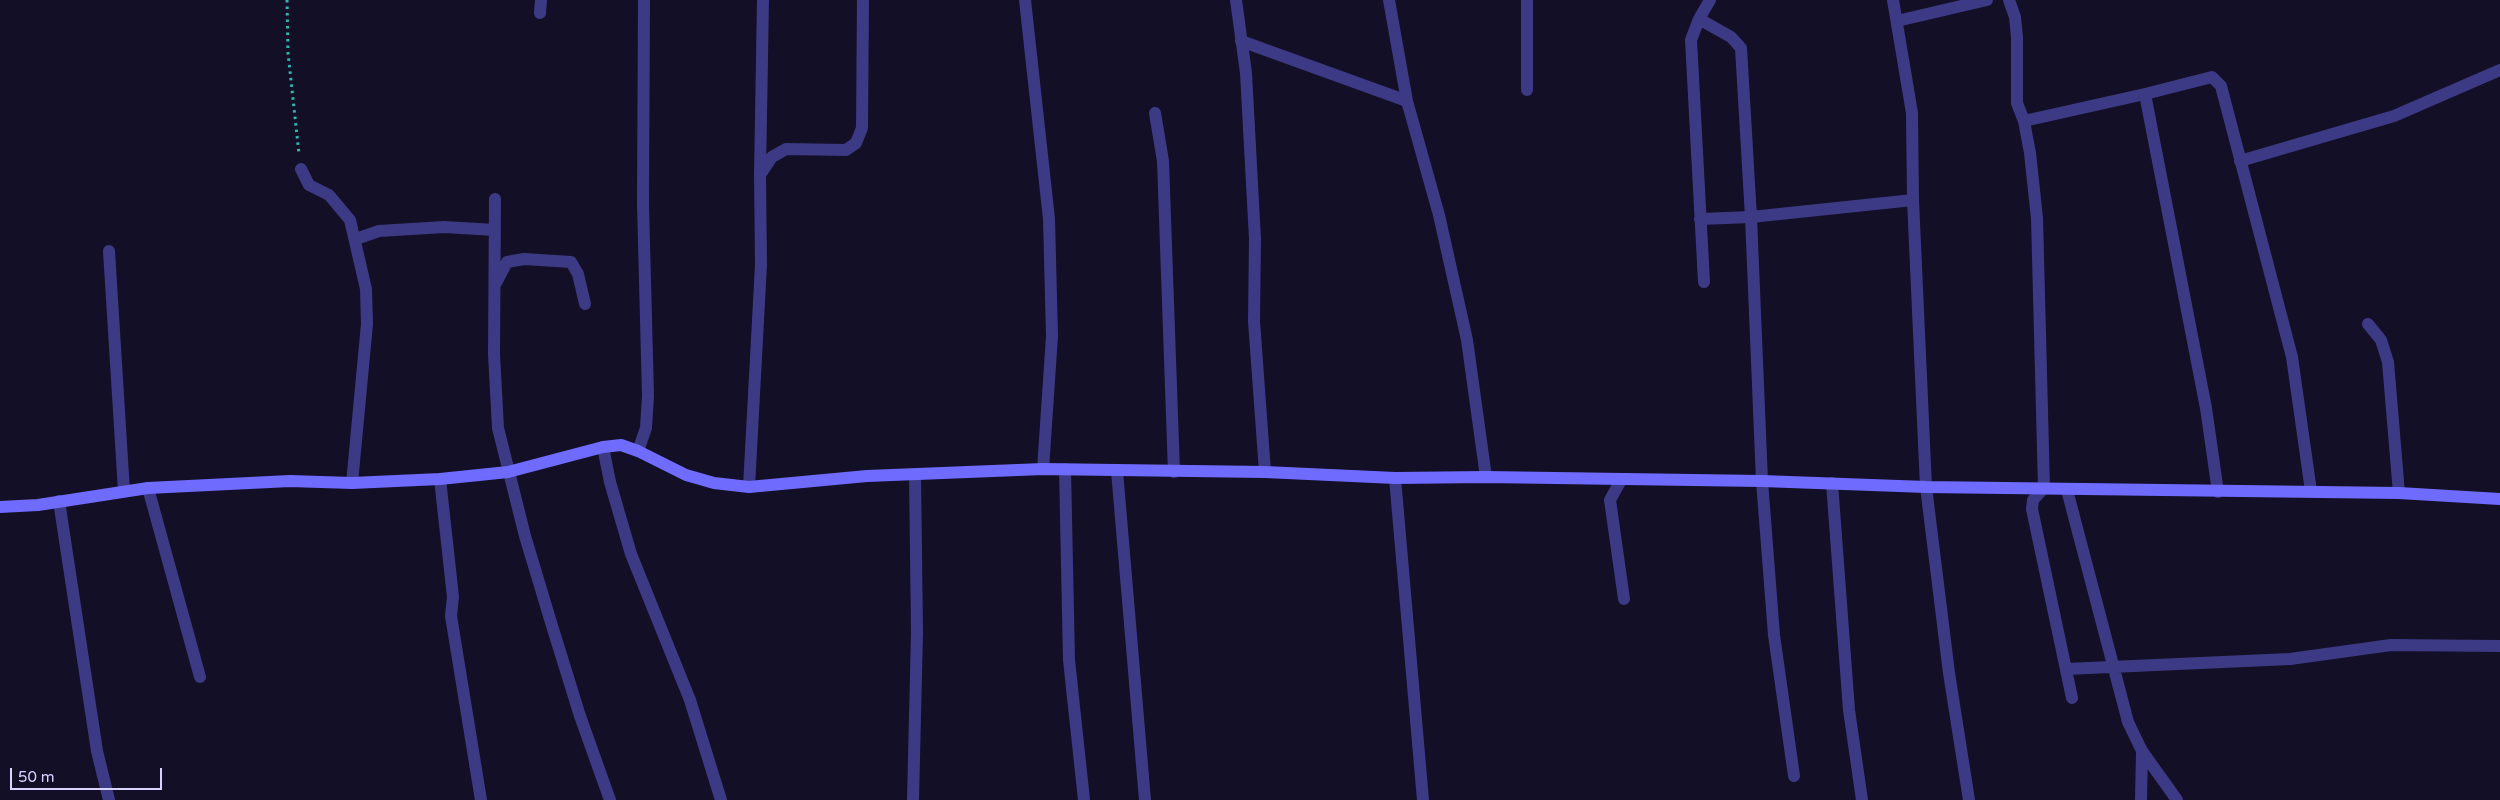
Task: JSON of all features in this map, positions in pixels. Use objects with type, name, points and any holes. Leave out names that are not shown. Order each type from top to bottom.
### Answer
[{"type":"street","points":[[638,451],[646,428],[648,396],[643,204],[644,0]]},
{"type":"street","points":[[749,487],[761,266],[760,175],[763,0]]},
{"type":"street","points":[[760,175],[772,157],[786,149],[846,150],[856,142],[862,128],[863,0]]},
{"type":"street","points":[[1025,0],[1049,219],[1052,336],[1042,469]]},
{"type":"street","points":[[1236,0],[1246,73],[1251,152],[1255,239],[1254,321],[1265,472]]},
{"type":"street","points":[[1389,0],[1407,101],[1439,215],[1467,340],[1486,477]]},
{"type":"street","points":[[1527,0],[1528,90]]},
{"type":"street","points":[[1704,282],[1691,40],[1699,19],[1710,0]]},
{"type":"street","points":[[1893,0],[1912,113],[1913,200],[1926,487],[1949,672],[1969,800]]},
{"type":"street","points":[[1897,21],[1987,0]]},
{"type":"street","points":[[2009,0],[2015,17],[2017,38],[2017,103],[2024,121],[2036,218],[2044,488],[2033,500],[2032,509],[2072,698]]},
{"type":"street","points":[[1699,19],[1731,37],[1741,48],[1751,217],[1762,481],[1774,635],[1794,776]]},
{"type":"street","points":[[1241,42],[1407,101]]},
{"type":"street","points":[[2240,161],[2394,116],[2500,71]]},
{"type":"street","points":[[2024,121],[2146,94],[2212,77],[2221,86],[2292,357],[2311,491]]},
{"type":"street","points":[[2146,94],[2206,408],[2218,492]]},
{"type":"street","points":[[1155,113],[1163,161],[1174,472]]},
{"type":"street","points":[[301,169],[309,185],[329,195],[350,220],[356,239],[366,289],[367,324],[352,483]]},
{"type":"street","points":[[495,198],[494,354],[498,428],[508,472],[580,716],[610,800]]},
{"type":"street","points":[[1700,219],[1751,217],[1913,200]]},
{"type":"street","points":[[356,239],[379,230],[444,227],[495,230]]},
{"type":"street","points":[[109,251],[124,491]]},
{"type":"street","points":[[494,285],[507,262],[524,259],[570,262],[578,274],[585,304]]},
{"type":"street","points":[[2368,324],[2381,340],[2388,362],[2398,493]]},
{"type":"street","points":[[0,507],[59,501],[148,488],[290,481],[352,483],[440,479],[508,472],[603,447],[621,445],[686,474],[714,483],[749,487],[915,474],[1064,469],[1265,472],[1395,478],[1486,477],[1762,481],[2067,490],[2311,491],[2398,493],[2500,499]]},
{"type":"street","points":[[603,447],[610,482],[631,554],[690,700],[722,800]]},
{"type":"street","points":[[1064,469],[1070,660],[1084,800]]},
{"type":"street","points":[[1117,471],[1145,800]]},
{"type":"street","points":[[914,800],[915,474]]},
{"type":"street","points":[[1395,478],[1423,800]]},
{"type":"street","points":[[440,479],[453,597],[451,616],[481,800]]},
{"type":"street","points":[[1620,480],[1610,500],[1624,599]]},
{"type":"street","points":[[1832,483],[1849,710],[1862,800]]},
{"type":"street","points":[[148,488],[200,677]]},
{"type":"street","points":[[2067,490],[2128,722],[2142,751],[2177,800]]},
{"type":"street","points":[[59,501],[97,751],[109,800]]},
{"type":"street","points":[[2066,669],[2290,659],[2391,645],[2500,646]]},
{"type":"street","points":[[2141,800],[2142,751]]},
{"type":"path","points":[[287,0],[288,53],[301,169]]}]
